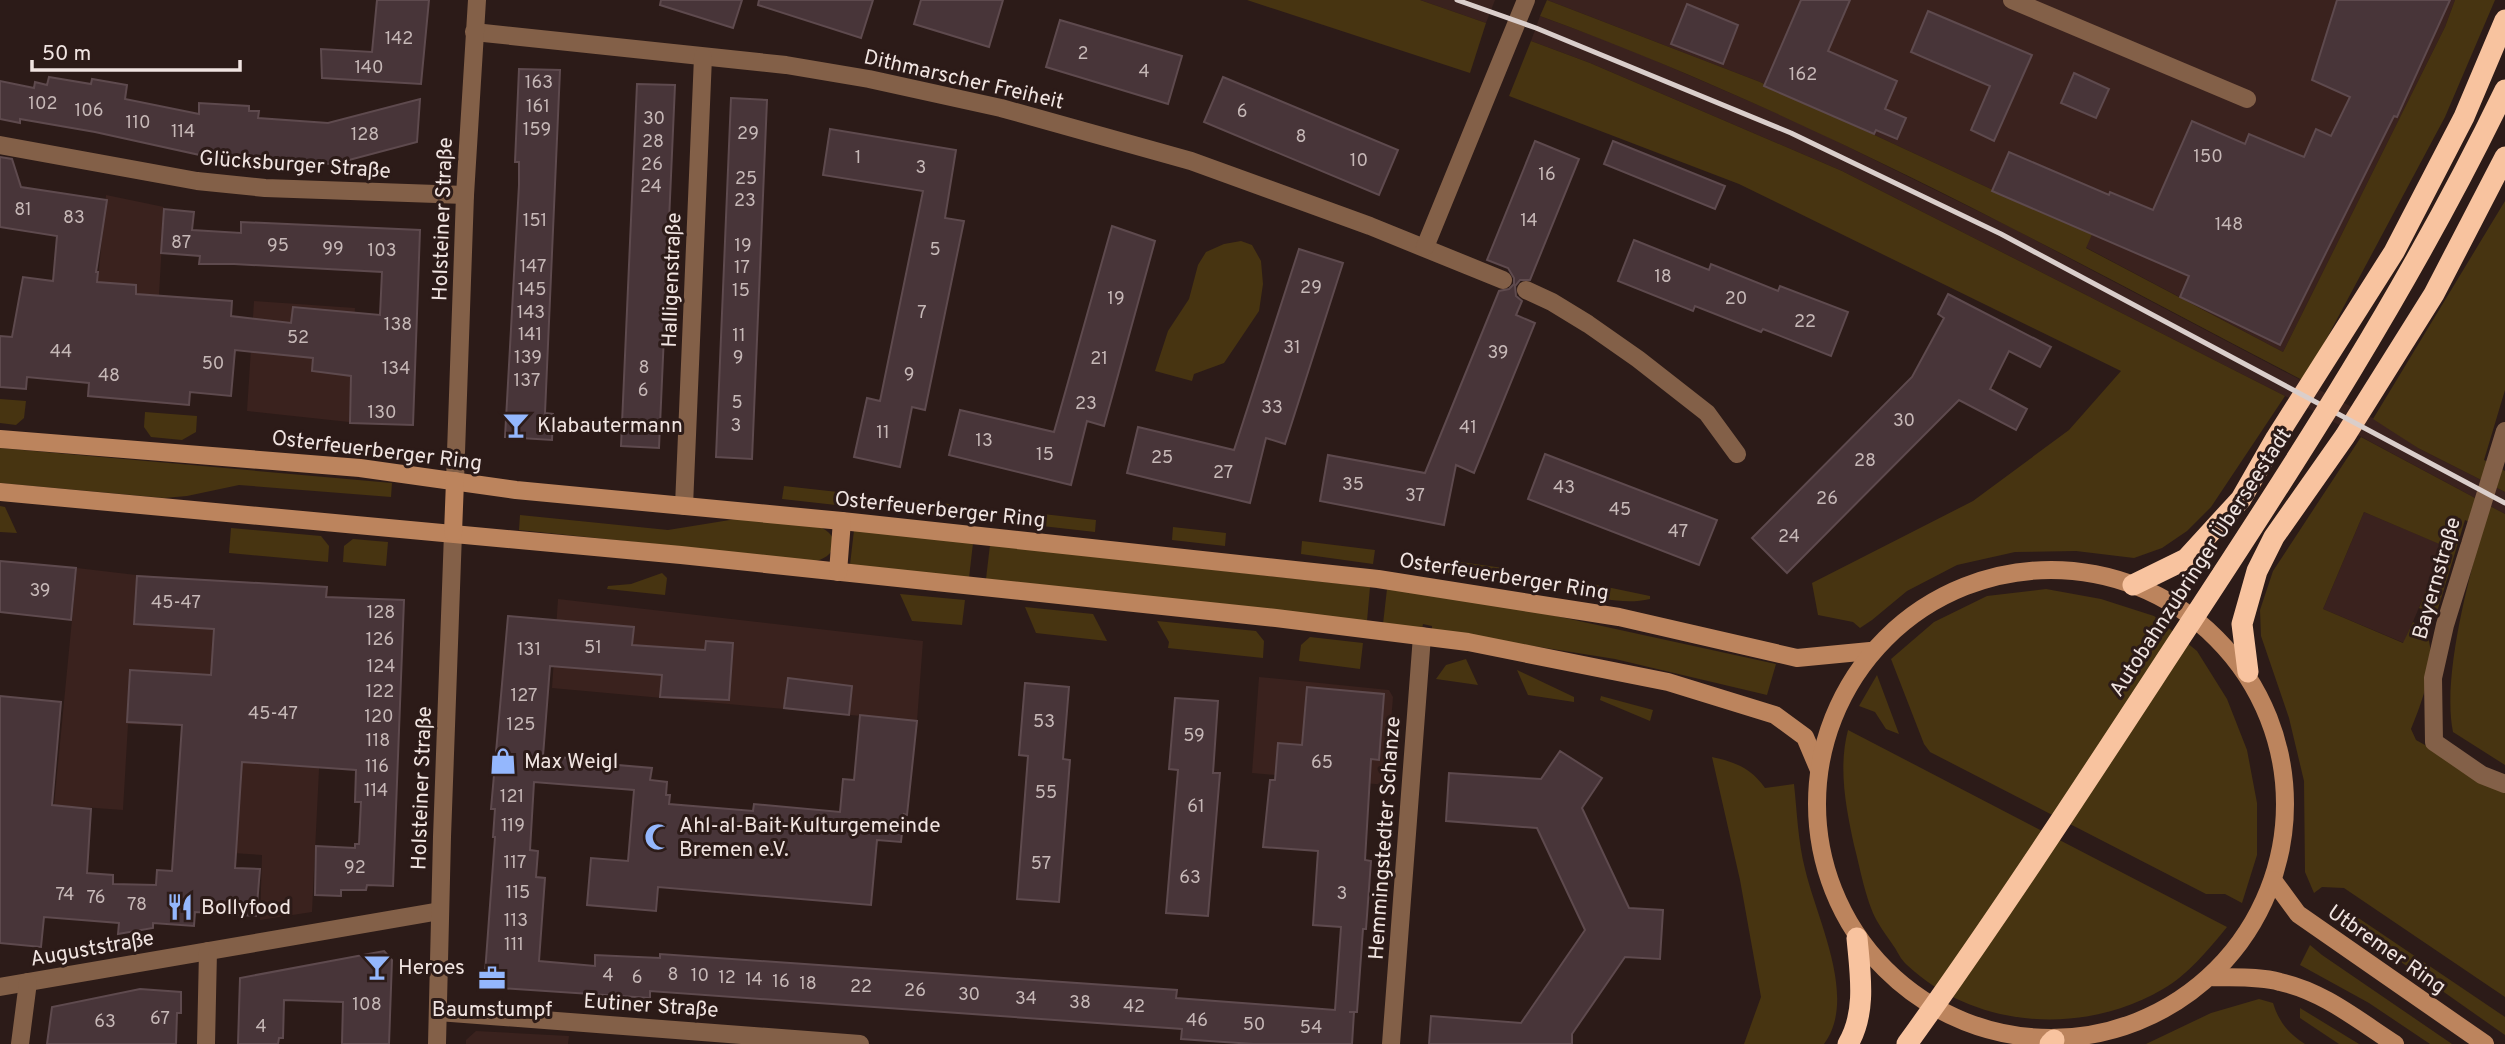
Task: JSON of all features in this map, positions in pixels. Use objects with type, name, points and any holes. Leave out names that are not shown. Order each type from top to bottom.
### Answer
[{"type":"highway","points":[[2133,585],[2186,559],[2241,499],[2276,438],[2394,252],[2464,117],[2505,20]]},
{"type":"highway","name":"Autobahnzubringer Überseestadt","points":[[1907,1044],[2050,836],[2296,462],[2385,316],[2505,90]]},
{"type":"highway","points":[[2248,672],[2242,624],[2257,570],[2274,537],[2345,436],[2434,294],[2505,157]]},
{"type":"highway","points":[[1848,1044],[1862,993],[1857,938]]},
{"type":"main road","name":"Osterfeuerberger Ring","points":[[0,439],[360,468],[516,490],[842,521],[1378,579],[1619,617],[1797,658],[1870,651]]},
{"type":"main road","points":[[453,533],[455,481]]},
{"type":"main road","points":[[0,492],[453,533],[1194,609],[1422,636],[1543,655],[1668,682],[1752,707],[1775,715],[1805,737],[1819,770]]},
{"type":"main road","points":[[838,572],[842,521]]},
{"type":"main road","points":[[2026,571],[2080,572],[2133,585],[2154,594],[2193,618],[2225,644],[2248,672],[2268,717],[2283,770],[2284,826],[2273,880],[2248,931],[2210,977],[2164,1011],[2110,1032],[2052,1042],[2009,1036],[1961,1023],[1919,1000],[1889,976],[1871,958],[1857,938],[1830,863],[1822,823],[1819,770],[1833,712],[1870,651],[1923,607],[1974,582],[2026,571]]},
{"type":"main road","name":"Utbremer Ring","points":[[2273,880],[2298,914],[2485,1044]]},
{"type":"main road","points":[[2210,977],[2264,979],[2282,982],[2318,995],[2395,1044]]},
{"type":"street","name":"Holsteiner Straße","points":[[455,481],[465,195],[477,0]]},
{"type":"street","points":[[1425,247],[1526,0]]},
{"type":"street","points":[[2012,0],[2247,99]]},
{"type":"street","name":"Dithmarscher Freiheit","points":[[474,32],[786,65],[869,79],[1001,108],[1191,161],[1425,247],[1503,281]]},
{"type":"street","name":"Halligenstraße","points":[[684,506],[703,57]]},
{"type":"street","name":"Glücksburger Straße","points":[[0,145],[197,181],[265,188],[465,195]]},
{"type":"street","points":[[1526,290],[1588,324],[1638,359],[1707,413],[1737,454]]},
{"type":"street","name":"Bayernstraße","points":[[2505,431],[2445,625],[2433,678],[2434,742],[2482,775],[2505,784]]},
{"type":"street","name":"Holsteiner Straße","points":[[437,1044],[453,533]]},
{"type":"street","name":"Hemmingstedter Schanze","points":[[1391,1044],[1422,636]]},
{"type":"street","name":"Auguststraße","points":[[0,987],[440,911]]},
{"type":"street","points":[[206,1044],[208,951]]},
{"type":"street","points":[[20,1044],[28,982]]},
{"type":"street","name":"Eutiner Straße","points":[[438,1012],[860,1044]]},
{"type":"shaded area","points":[[1247,0],[1420,0],[1486,23],[1470,73]]},
{"type":"shaded area","points":[[1420,0],[1495,0],[1486,23]]},
{"type":"shaded area","points":[[1547,0],[2455,0],[2445,27],[2283,352],[2085,247],[2093,231],[1993,190],[1760,82]]},
{"type":"shaded area","points":[[1547,0],[1760,82],[1993,190],[2094,230],[2086,248],[2283,352],[2445,27],[2455,0],[2495,0],[2445,117],[2304,381],[2023,234],[1833,140],[1639,54],[1540,16]]},
{"type":"shaded area","points":[[1540,16],[1624,47],[1802,124],[2012,228],[2386,425],[2418,448],[2505,492],[2505,514],[2285,396],[1842,171],[1590,63],[1531,41]]},
{"type":"shaded area","points":[[1531,41],[1590,63],[1842,171],[2285,396],[2211,507],[2187,531],[2162,548],[2134,558],[2076,551],[2015,552],[1957,565],[1907,591],[1860,628],[1853,622],[1818,615],[1812,583],[1973,501],[2069,430],[2121,371],[1739,184],[1509,96]]},
{"type":"shaded area","points":[[106,195],[164,207],[159,295],[198,299],[189,406],[87,397]]},
{"type":"shaded area","points":[[2505,201],[2505,390],[2484,460],[2505,471],[2505,492],[2418,448],[2373,419]]},
{"type":"shaded area","points":[[1241,241],[1252,245],[1261,261],[1263,284],[1259,311],[1224,363],[1194,374],[1192,381],[1155,371],[1168,331],[1189,299],[1198,265],[1206,252],[1224,244]]},
{"type":"shaded area","points":[[254,301],[355,308],[349,422],[247,411]]},
{"type":"shaded area","points":[[0,399],[26,401],[24,418],[16,425],[0,423]]},
{"type":"shaded area","points":[[145,412],[197,416],[196,432],[182,440],[151,437],[144,427]]},
{"type":"shaded area","points":[[2361,437],[2505,514],[2505,765],[2453,732],[2451,685],[2458,630],[2483,528],[2465,520],[2437,612],[2431,614],[2419,608],[2444,546],[2364,512],[2323,609],[2403,643],[2413,622],[2422,629],[2428,638],[2431,659],[2427,684],[2411,729],[2416,740],[2505,790],[2505,997],[2344,888],[2322,887],[2314,893],[2305,872],[2304,781],[2289,718],[2261,636],[2260,610],[2273,571]]},
{"type":"shaded area","points":[[0,448],[392,483],[391,497],[239,485],[164,498],[0,483]]},
{"type":"shaded area","points":[[784,486],[838,492],[836,505],[782,499]]},
{"type":"shaded area","points":[[913,500],[977,507],[975,519],[913,512]]},
{"type":"shaded area","points":[[0,506],[5,507],[17,533],[0,532]]},
{"type":"shaded area","points":[[2364,512],[2445,546],[2404,643],[2323,609]]},
{"type":"shaded area","points":[[1043,514],[1096,520],[1095,532],[1042,526]]},
{"type":"shaded area","points":[[520,515],[668,530],[736,519],[820,527],[831,535],[834,545],[828,555],[816,561],[519,530]]},
{"type":"shaded area","points":[[1173,527],[1226,533],[1225,546],[1172,540]]},
{"type":"shaded area","points":[[231,528],[321,536],[329,546],[328,562],[229,553]]},
{"type":"shaded area","points":[[854,530],[973,543],[969,578],[850,565]]},
{"type":"shaded area","points":[[353,539],[388,542],[386,566],[343,562],[344,546]]},
{"type":"shaded area","points":[[1302,541],[1375,550],[1373,564],[1301,554]]},
{"type":"shaded area","points":[[990,545],[1370,587],[1367,621],[986,579]]},
{"type":"shaded area","points":[[1447,560],[1503,568],[1501,581],[1445,572]]},
{"type":"shaded area","points":[[77,568],[136,575],[328,587],[312,912],[260,920],[262,855],[201,851],[183,726],[128,724],[123,810],[54,805]]},
{"type":"shaded area","points":[[662,573],[667,578],[665,595],[607,589],[608,586],[631,584]]},
{"type":"shaded area","points":[[1578,581],[1650,596],[1650,599],[1622,601],[1576,593]]},
{"type":"shaded area","points":[[1387,589],[1519,608],[1776,664],[1767,695],[1615,659],[1432,630],[1432,626],[1423,624],[1422,629],[1383,624]]},
{"type":"shaded area","points":[[2046,589],[2101,599],[2154,616],[2197,651],[2227,699],[2247,750],[2257,803],[2257,855],[2242,903],[2225,894],[2206,894],[1930,752],[1924,744],[1891,659],[1934,622],[1987,596]]},
{"type":"shaded area","points":[[900,594],[965,600],[962,625],[912,621]]},
{"type":"shaded area","points":[[558,599],[923,641],[917,721],[552,688]]},
{"type":"shaded area","points":[[1025,607],[1093,614],[1107,641],[1036,633]]},
{"type":"shaded area","points":[[1157,621],[1256,631],[1264,641],[1263,658],[1168,648],[1169,642]]},
{"type":"shaded area","points":[[1310,637],[1363,643],[1360,669],[1299,661],[1301,645]]},
{"type":"shaded area","points":[[1466,659],[1478,685],[1436,679],[1446,665]]},
{"type":"shaded area","points":[[1517,670],[1574,697],[1574,702],[1528,695]]},
{"type":"shaded area","points":[[1877,675],[1899,734],[1886,729],[1875,712],[1859,706]]},
{"type":"shaded area","points":[[1259,677],[1389,690],[1393,697],[1386,785],[1252,773]]},
{"type":"shaded area","points":[[1601,696],[1653,710],[1650,721],[1600,700]]},
{"type":"shaded area","points":[[1848,730],[2227,927],[2198,961],[2172,983],[2132,1004],[2099,1014],[2065,1019],[2031,1019],[1997,1013],[1964,1002],[1934,986],[1905,963],[1873,913],[1861,874],[1846,802],[1843,773]]},
{"type":"shaded area","points":[[1712,757],[1742,767],[1754,775],[1765,788],[1794,784],[1803,859],[1832,958],[1836,982],[1837,1004],[1833,1025],[1824,1044],[1744,1044],[1761,997],[1740,880]]},
{"type":"shaded area","points":[[2348,911],[2505,1017],[2505,1035],[2337,917]]},
{"type":"shaded area","points":[[2310,945],[2452,1044],[2430,1044],[2369,1003],[2300,965]]},
{"type":"shaded area","points":[[2259,999],[2273,1003],[2285,1026],[2305,1044],[2146,1044],[2211,1013]]},
{"type":"shaded area","points":[[2300,1008],[2359,1044],[2339,1044],[2300,1018]]},
{"type":"shaded area","points":[[476,1031],[569,1036],[568,1044],[466,1044],[466,1040]]},
{"type":"building","points":[[377,0],[429,0],[421,84],[322,78],[321,49],[372,52]]},
{"type":"building","points":[[661,0],[742,0],[733,28],[660,5]]},
{"type":"building","points":[[759,0],[873,0],[861,38],[758,5]]},
{"type":"building","points":[[921,0],[1003,0],[989,47],[914,24]]},
{"type":"building","points":[[1801,0],[1850,0],[1828,51],[1897,81],[1885,109],[1906,118],[1897,139],[1876,130],[1874,134],[1764,86]]},
{"type":"building","points":[[2337,0],[2450,0],[2397,117],[2394,116],[2280,345],[2180,297],[2189,276],[1992,191],[2009,152],[2109,195],[2110,192],[2153,210],[2192,121],[2245,144],[2249,134],[2304,157],[2316,129],[2331,136],[2350,97],[2312,80]]},
{"type":"building","points":[[1687,4],[1738,25],[1723,64],[1671,44]]},
{"type":"building","points":[[1928,11],[2032,55],[1994,141],[1971,130],[1990,86],[1911,52]]},
{"type":"building","points":[[1060,20],[1182,56],[1168,104],[1046,67]]},
{"type":"building","points":[[519,69],[560,70],[545,413],[553,414],[552,440],[505,437],[519,185],[519,162],[515,162]]},
{"type":"building","points":[[2074,73],[2109,89],[2096,118],[2061,103]]},
{"type":"building","points":[[49,77],[91,84],[92,79],[127,85],[125,99],[199,114],[199,103],[249,106],[249,111],[259,111],[258,118],[328,123],[420,99],[417,142],[334,164],[218,159],[95,132],[20,119],[20,123],[0,119],[0,81],[34,88],[35,82],[47,85]]},
{"type":"building","points":[[1223,77],[1398,150],[1379,195],[1204,122]]},
{"type":"building","points":[[637,84],[675,85],[659,448],[621,446]]},
{"type":"building","points":[[731,98],[767,100],[752,459],[716,457]]},
{"type":"building","points":[[830,129],[956,150],[945,218],[964,221],[925,410],[912,407],[900,467],[854,457],[867,398],[880,401],[923,191],[823,175]]},
{"type":"building","points":[[1535,141],[1579,159],[1530,280],[1520,280],[1515,286],[1516,296],[1522,301],[1516,315],[1535,323],[1474,473],[1456,465],[1444,525],[1320,501],[1328,455],[1425,473],[1499,291],[1509,289],[1514,284],[1514,278],[1508,268],[1487,260]]},
{"type":"building","points":[[1613,141],[1725,186],[1715,209],[1604,164]]},
{"type":"building","points":[[0,157],[12,159],[21,187],[107,200],[96,272],[97,282],[136,285],[136,294],[232,301],[231,316],[291,323],[293,307],[380,315],[382,272],[199,264],[200,256],[161,253],[164,209],[194,212],[192,230],[241,233],[241,222],[420,230],[413,425],[350,423],[351,376],[312,371],[313,358],[235,350],[231,396],[190,392],[189,405],[88,396],[89,383],[27,377],[26,389],[0,387],[0,336],[12,337],[23,277],[53,281],[57,236],[0,227]]},
{"type":"building","points":[[1112,226],[1155,241],[1104,426],[1087,421],[1071,485],[949,455],[960,410],[1054,432]]},
{"type":"building","points":[[1634,240],[1709,270],[1711,264],[1778,291],[1780,286],[1848,312],[1831,356],[1695,306],[1693,311],[1618,281]]},
{"type":"building","points":[[1299,249],[1343,263],[1285,444],[1266,438],[1250,503],[1127,473],[1138,427],[1234,450]]},
{"type":"building","points":[[1948,294],[2051,347],[2040,367],[2009,351],[1990,389],[2027,409],[2016,430],[1959,400],[1787,573],[1752,538],[1912,377],[1944,318],[1938,314]]},
{"type":"building","points":[[1545,454],[1717,520],[1699,565],[1528,499]]},
{"type":"building","points":[[0,561],[76,568],[71,620],[0,612]]},
{"type":"building","points":[[137,576],[327,587],[326,597],[404,600],[393,886],[367,885],[366,890],[341,890],[341,896],[315,895],[316,846],[355,848],[355,844],[359,844],[361,802],[355,802],[356,770],[242,762],[235,868],[260,869],[256,916],[195,912],[194,926],[153,923],[153,928],[118,934],[119,923],[44,917],[41,947],[0,943],[0,696],[61,702],[52,805],[91,809],[87,873],[113,875],[113,884],[156,885],[157,870],[172,871],[182,725],[127,722],[130,670],[211,675],[214,629],[134,624]]},
{"type":"building","points":[[508,616],[634,627],[632,645],[705,650],[706,641],[733,643],[729,700],[660,697],[662,675],[550,666],[543,756],[652,768],[650,780],[667,782],[666,795],[670,795],[669,804],[753,811],[754,804],[840,812],[843,779],[854,780],[860,715],[917,721],[907,815],[904,814],[901,842],[877,840],[871,905],[658,887],[656,911],[587,905],[591,858],[628,861],[634,790],[534,782],[530,850],[538,851],[536,877],[545,878],[539,961],[595,966],[595,955],[660,958],[660,954],[1177,990],[1176,998],[1335,1010],[1341,927],[1313,925],[1318,851],[1263,847],[1270,780],[1275,780],[1278,743],[1302,745],[1307,687],[1384,694],[1379,760],[1371,759],[1365,860],[1371,861],[1352,1044],[1254,1044],[1181,1039],[1182,1029],[650,991],[650,998],[484,987],[495,837],[495,809],[491,809]]},
{"type":"building","points":[[788,678],[852,686],[849,715],[784,708]]},
{"type":"building","points":[[1025,683],[1069,687],[1063,759],[1070,760],[1059,902],[1017,899],[1028,756],[1019,755]]},
{"type":"building","points":[[1175,698],[1218,701],[1213,773],[1220,773],[1208,916],[1166,913],[1178,770],[1169,769]]},
{"type":"building","points":[[1560,751],[1602,778],[1582,808],[1629,908],[1663,910],[1660,959],[1625,957],[1572,1034],[1572,1044],[1429,1044],[1431,1016],[1521,1023],[1585,930],[1537,828],[1446,821],[1449,773],[1541,779]]},
{"type":"building","points":[[384,951],[392,960],[389,1044],[342,1044],[343,1002],[284,1000],[283,1038],[279,1038],[278,1044],[238,1044],[240,978]]},
{"type":"building","points":[[140,989],[181,992],[176,1044],[47,1044],[52,1007]]},
{"type":"railway","points":[[1457,0],[1536,28],[1791,133],[2001,234],[2505,503]]},
{"type":"place","name":"Klabautermann","points":[[516,425]]},
{"type":"place","name":"Max Weigl","points":[[503,761]]},
{"type":"place","name":"Ahl-al-Bait-Kulturgemeinde Bremen e.V.","points":[[658,837]]},
{"type":"place","name":"Bollyfood","points":[[180,907]]},
{"type":"place","name":"Heroes","points":[[377,967]]},
{"type":"place","name":"Baumstumpf","points":[[492,978]]}]
